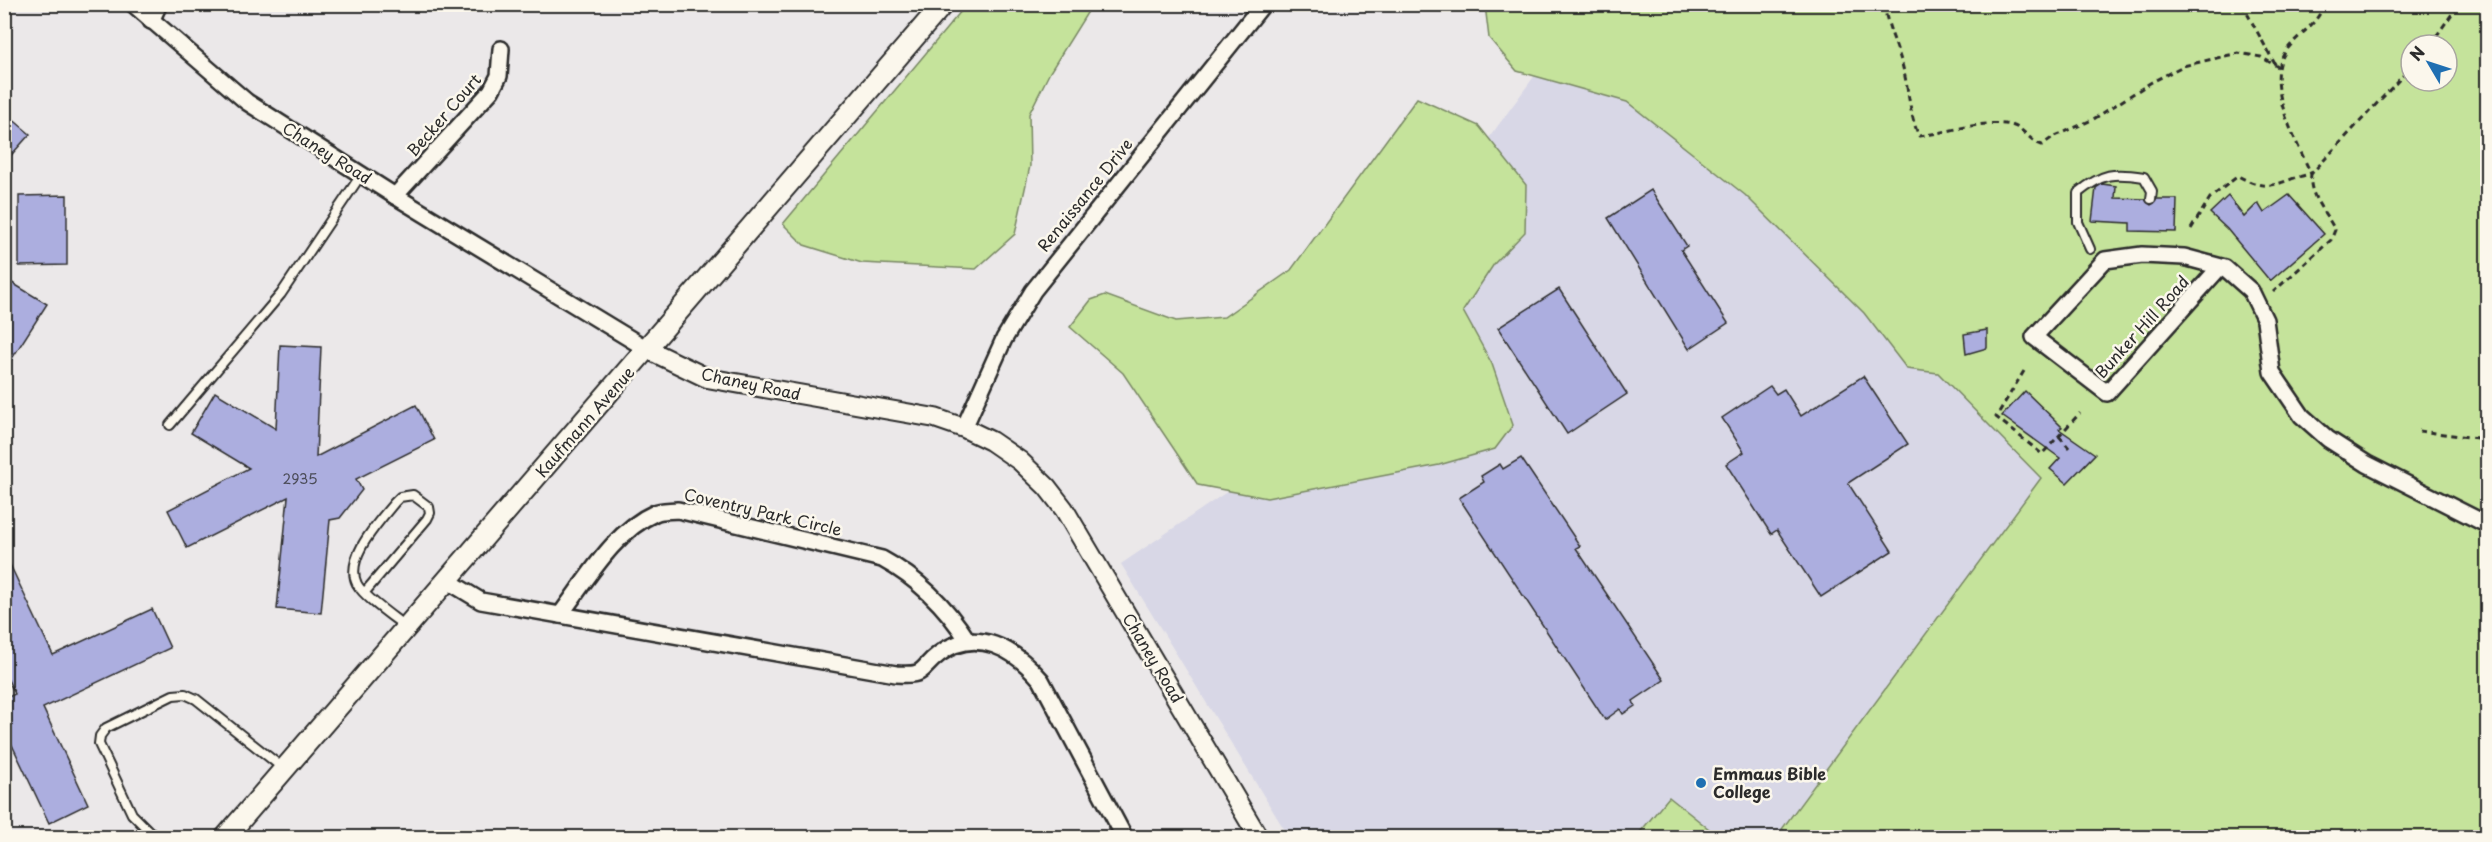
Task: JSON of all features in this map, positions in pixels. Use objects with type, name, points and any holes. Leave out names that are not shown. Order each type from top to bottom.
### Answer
[{"type":"main road","name":"Kaufmann Avenue","points":[[225,837],[943,4]]},
{"type":"street","name":"Chaney Road","points":[[133,4],[247,102],[361,175],[647,350],[707,378],[935,418],[991,441],[1020,461],[1047,487],[1064,509],[1259,837]]},
{"type":"street","points":[[151,21],[159,4]]},
{"type":"street","name":"Renaissance Drive","points":[[964,428],[1004,339],[1033,291],[1263,4]]},
{"type":"street","name":"Becker Court","points":[[395,196],[490,92],[499,76],[502,62],[501,49]]},
{"type":"street","name":"Bunker Hill Road","points":[[2220,267],[2107,393],[2034,337],[2105,260],[2142,255],[2184,258],[2220,267],[2251,291],[2265,320],[2272,372],[2302,416],[2328,439],[2367,464],[2487,525]]},
{"type":"street","name":"Coventry Park Circle","points":[[560,615],[606,555],[629,531],[656,512],[678,510],[882,559],[906,572],[950,612],[968,641]]},
{"type":"street","points":[[448,580],[481,601],[915,675],[927,668],[937,655],[956,644],[968,641],[998,645],[1027,664],[1041,680],[1125,837]]},
{"type":"lane","points":[[2090,249],[2078,222],[2078,193],[2097,177],[2126,174],[2144,177],[2152,191],[2151,199]]},
{"type":"lane","points":[[170,425],[281,294],[361,175]]},
{"type":"lane","points":[[365,592],[430,513],[429,507],[413,495],[400,497],[360,547],[355,577],[358,585],[365,592],[407,628]]},
{"type":"lane","points":[[156,837],[132,814],[99,744],[100,736],[106,728],[173,695],[185,694],[196,699],[285,769]]},
{"type":"path","points":[[1884,4],[1886,20],[1905,73],[1914,124],[1919,136],[1990,124],[2012,125],[2023,130],[2032,142],[2042,145],[2092,120],[2150,83],[2183,66],[2238,53],[2261,57],[2278,67]]},
{"type":"path","points":[[2242,4],[2278,67],[2280,95],[2311,174],[2310,183],[2318,204],[2335,230],[2331,240],[2273,292]]},
{"type":"path","points":[[2278,67],[2288,48],[2319,19],[2324,4]]},
{"type":"path","points":[[2438,33],[2459,4]]},
{"type":"path","points":[[2191,229],[2210,198],[2238,176],[2253,184],[2277,187],[2293,177],[2311,174],[2399,80]]},
{"type":"path","points":[[2024,371],[1995,417],[2042,454],[2080,413]]},
{"type":"path","points":[[2419,431],[2478,438]]},
{"type":"path","points":[[2058,436],[2069,448]]},
{"type":"shaded area","points":[[1583,10],[2041,478],[1782,828],[1792,837],[1289,837],[1121,564],[1231,489]]},
{"type":"green space","points":[[967,4],[1092,5],[1050,72],[1029,114],[1030,166],[1015,234],[976,269],[862,263],[804,245],[783,224]]},
{"type":"green space","points":[[1485,5],[2487,5],[2487,837],[1792,837],[1782,829],[2041,478],[1938,373],[1907,369],[1864,313],[1745,195],[1627,102],[1517,71],[1489,38]]},
{"type":"green space","points":[[1417,98],[1479,126],[1526,185],[1525,232],[1494,264],[1463,311],[1492,364],[1513,425],[1495,449],[1439,465],[1267,498],[1198,485],[1123,373],[1070,327],[1091,300],[1105,295],[1176,321],[1224,317],[1291,270]]},
{"type":"green space","points":[[1669,797],[1719,837],[1636,837]]},
{"type":"building","points":[[4,112],[30,134],[4,163]]},
{"type":"building","points":[[2102,184],[2116,186],[2115,198],[2145,199],[2151,205],[2157,199],[2177,199],[2176,232],[2130,231],[2130,223],[2092,221],[2096,188]]},
{"type":"building","points":[[1651,190],[1687,246],[1681,250],[1728,323],[1689,349],[1608,218]]},
{"type":"building","points":[[67,195],[67,265],[19,266],[19,196]]},
{"type":"building","points":[[2289,195],[2324,234],[2270,281],[2227,229],[2210,213],[2228,196],[2244,217],[2258,203],[2264,213]]},
{"type":"building","points":[[4,278],[47,304],[4,371]]},
{"type":"building","points":[[1559,289],[1627,394],[1567,434],[1498,328]]},
{"type":"building","points":[[1987,330],[1987,348],[1966,354],[1964,334]]},
{"type":"building","points":[[280,345],[321,347],[316,457],[416,405],[434,440],[356,479],[362,490],[340,518],[330,520],[321,613],[277,609],[288,497],[187,548],[168,510],[249,468],[191,433],[215,392],[276,429]]},
{"type":"building","points":[[1863,376],[1908,444],[1848,483],[1892,551],[1821,597],[1777,530],[1771,534],[1726,464],[1744,452],[1722,418],[1770,386],[1776,394],[1784,389],[1801,416]]},
{"type":"building","points":[[2025,391],[2062,427],[2059,429],[2095,454],[2067,483],[2050,469],[2060,458],[2002,416]]},
{"type":"building","points":[[1521,458],[1580,546],[1576,548],[1664,680],[1633,701],[1635,706],[1623,714],[1620,709],[1605,720],[1459,498],[1484,482],[1481,476],[1500,464],[1503,469]]},
{"type":"building","points":[[4,552],[53,655],[152,609],[170,648],[43,708],[88,804],[49,823],[4,728],[4,699],[15,694],[4,672]]},
{"type":"place","name":"Emmaus Bible College","points":[[1701,783]]}]
